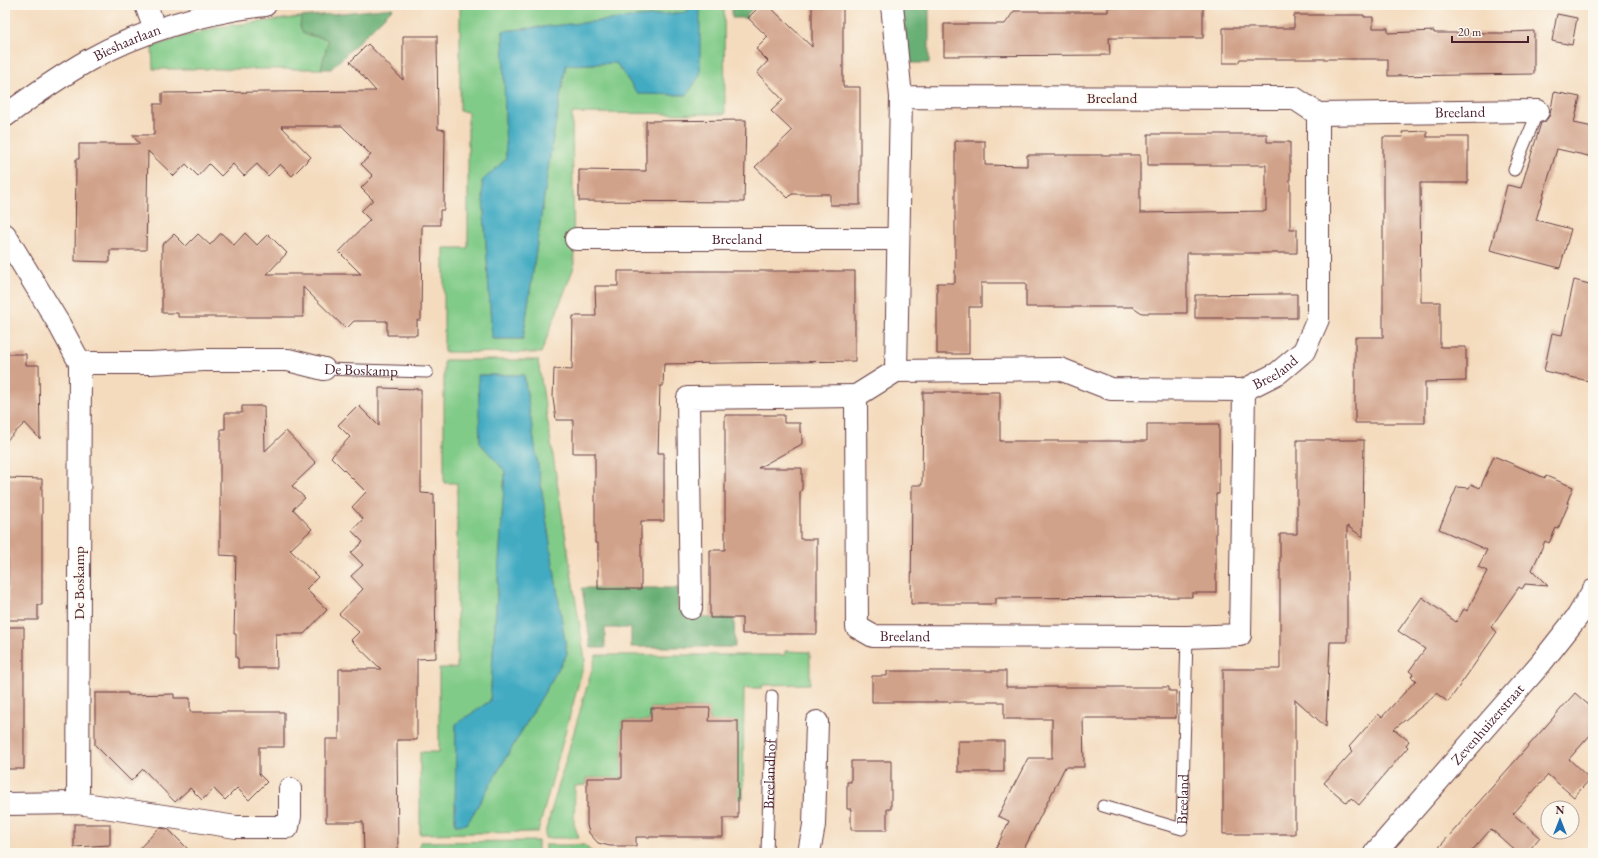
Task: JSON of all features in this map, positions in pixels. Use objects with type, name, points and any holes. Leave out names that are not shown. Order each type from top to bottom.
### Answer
[{"type":"street","points":[[146,5],[155,30]]},
{"type":"street","name":"Bieshaarlaan","points":[[5,116],[49,84],[90,59],[155,30],[237,8],[265,5]]},
{"type":"street","points":[[691,608],[688,398],[856,396],[896,370],[901,97],[892,5]]},
{"type":"street","name":"Breeland","points":[[901,97],[1294,98],[1318,114],[1538,111]]},
{"type":"street","name":"Breeland","points":[[896,370],[1060,369],[1111,389],[1244,390],[1278,374],[1304,351],[1318,319],[1318,114]]},
{"type":"street","name":"De Boskamp","points":[[5,235],[59,324],[80,363],[78,803]]},
{"type":"street","name":"Breeland","points":[[576,239],[898,239]]},
{"type":"street","name":"De Boskamp","points":[[80,363],[151,363],[203,360],[288,360],[324,369]]},
{"type":"street","name":"Breeland","points":[[856,396],[857,627],[873,636],[1186,637],[1240,635],[1244,390]]},
{"type":"street","name":"Zevenhuizerstraat","points":[[1375,853],[1551,651],[1578,616],[1593,591]]},
{"type":"street","points":[[809,853],[814,825],[817,722]]},
{"type":"street","points":[[5,804],[78,803],[236,827],[288,827],[290,816],[290,789]]},
{"type":"lane","name":"Breeland","points":[[1514,170],[1538,111]]},
{"type":"lane","name":"De Boskamp","points":[[324,369],[427,372]]},
{"type":"lane","name":"Breeland","points":[[1103,806],[1182,830],[1186,637]]},
{"type":"lane","name":"Breelandhof","points":[[767,853],[772,696]]},
{"type":"green space","points":[[480,5],[724,5],[725,114],[572,113],[574,267],[541,353],[444,352],[444,248],[468,248],[468,112],[460,111],[460,7]],"holes":[[[690,7],[687,95],[638,94],[616,63],[566,65],[551,149],[523,339],[492,339],[482,182],[506,160],[503,31],[687,12]]]},
{"type":"green space","points":[[732,5],[756,5],[746,16],[748,18],[732,18]]},
{"type":"green space","points":[[901,5],[929,5],[929,63],[908,63]]},
{"type":"green space","points":[[393,8],[331,69],[321,69],[328,42],[327,39],[303,33],[300,27],[301,17]]},
{"type":"green space","points":[[301,17],[300,27],[308,35],[327,39],[328,42],[321,69],[153,69],[152,47],[219,27]]},
{"type":"green space","points":[[444,360],[538,360],[585,660],[538,832],[420,834],[420,752],[439,752],[439,668],[457,668],[457,483],[444,483]],"holes":[[[479,375],[524,375],[567,654],[467,824],[455,825],[456,724],[490,701],[505,471],[480,443]]]},
{"type":"green space","points":[[582,588],[678,588],[678,610],[709,618],[734,619],[735,647],[631,647],[631,628],[605,628],[605,648],[591,648]]},
{"type":"green space","points":[[785,651],[810,652],[810,684],[763,685],[762,688],[744,688],[743,799],[738,799],[710,721],[709,708],[651,708],[650,721],[622,721],[622,778],[586,778],[586,785],[575,786],[574,824],[579,838],[545,838],[545,833],[596,655],[785,655]]},
{"type":"green space","points":[[538,841],[538,853],[419,853],[420,842]]},
{"type":"green space","points":[[545,845],[584,845],[593,853],[545,853]]},
{"type":"water","points":[[690,7],[695,7],[700,10],[700,75],[687,95],[638,94],[616,63],[566,65],[551,149],[523,339],[492,339],[482,181],[506,159],[503,31],[687,12]]},
{"type":"water","points":[[478,375],[524,375],[567,654],[467,824],[455,825],[456,724],[490,701],[505,471],[480,443]]},
{"type":"building","points":[[761,5],[768,5],[812,47],[812,5],[843,5],[843,87],[860,87],[860,205],[830,205],[830,194],[792,194],[788,198],[755,167],[792,131],[771,111],[783,100],[757,73],[768,61],[756,49],[768,37],[748,18]]},
{"type":"building","points":[[1118,5],[1203,6],[1203,38],[1109,38],[1110,55],[944,56],[944,24],[1005,24],[1014,11],[1108,12],[1108,7],[1118,7]]},
{"type":"building","points":[[1557,14],[1577,18],[1572,45],[1552,41]]},
{"type":"building","points":[[1294,15],[1364,15],[1364,17],[1373,17],[1373,28],[1388,28],[1388,33],[1434,31],[1434,33],[1513,33],[1512,32],[1534,31],[1534,74],[1388,76],[1388,59],[1240,59],[1238,63],[1223,63],[1223,28],[1294,28]]},
{"type":"building","points":[[403,36],[437,36],[438,129],[445,130],[444,210],[440,210],[440,225],[422,225],[421,320],[417,320],[417,335],[387,335],[387,321],[354,321],[346,329],[303,287],[303,317],[178,317],[178,313],[162,313],[162,245],[174,234],[186,246],[198,234],[210,245],[221,233],[234,245],[245,233],[257,245],[268,234],[287,253],[267,274],[361,274],[339,252],[370,220],[361,211],[373,200],[361,188],[373,176],[361,164],[371,155],[342,126],[281,126],[311,157],[292,176],[280,164],[268,176],[257,164],[244,176],[233,164],[221,176],[209,164],[198,176],[186,164],[174,176],[148,151],[146,250],[110,250],[110,262],[75,261],[76,159],[79,159],[79,144],[140,144],[132,135],[154,135],[154,104],[162,104],[162,93],[376,91],[350,62],[368,44],[403,80]]},
{"type":"building","points":[[1554,92],[1580,97],[1574,123],[1593,127],[1593,157],[1557,149],[1536,220],[1571,229],[1560,268],[1490,250],[1507,185],[1521,188],[1541,123],[1545,122],[1550,115]]},
{"type":"building","points":[[746,120],[744,202],[579,201],[579,170],[646,171],[646,121]]},
{"type":"building","points":[[1427,131],[1427,137],[1468,137],[1468,183],[1420,183],[1421,302],[1440,302],[1440,347],[1466,347],[1466,381],[1425,382],[1425,423],[1355,423],[1355,337],[1383,337],[1383,137],[1403,137],[1402,132]]},
{"type":"building","points":[[1148,134],[1267,134],[1267,142],[1290,142],[1290,229],[1297,229],[1297,253],[1187,253],[1187,313],[1142,313],[1133,307],[1026,307],[1026,283],[981,283],[981,307],[969,307],[969,354],[937,354],[937,283],[955,283],[955,141],[985,141],[985,165],[1027,166],[1027,155],[1140,155],[1140,213],[1266,211],[1266,165],[1148,165]]},
{"type":"building","points":[[618,271],[855,271],[855,361],[664,364],[663,386],[660,386],[658,453],[664,453],[664,521],[641,521],[641,589],[598,589],[598,543],[595,543],[595,453],[573,453],[573,420],[556,420],[553,398],[554,369],[572,370],[573,316],[596,316],[595,286],[618,286]]},
{"type":"building","points":[[1574,280],[1593,285],[1593,382],[1544,371],[1552,333],[1562,335]]},
{"type":"building","points":[[1297,294],[1297,318],[1195,318],[1195,295]]},
{"type":"building","points":[[5,354],[26,354],[26,365],[39,365],[40,439],[25,423],[5,442]]},
{"type":"building","points":[[379,388],[421,389],[421,493],[434,494],[436,658],[417,659],[417,740],[397,740],[398,853],[364,853],[363,822],[326,822],[326,739],[339,739],[339,669],[381,669],[351,640],[359,632],[339,614],[363,589],[351,576],[363,565],[351,553],[363,542],[352,531],[363,519],[352,507],[366,492],[331,457],[350,437],[338,425],[358,405],[379,426]]},
{"type":"building","points":[[923,392],[1000,392],[1000,441],[1147,441],[1147,424],[1219,424],[1219,494],[1216,494],[1216,593],[1192,593],[1192,597],[996,598],[996,604],[911,604],[912,485],[922,485]]},
{"type":"building","points":[[242,406],[264,406],[265,451],[286,431],[316,463],[292,486],[305,498],[293,509],[312,529],[290,550],[318,577],[306,589],[327,610],[304,634],[276,634],[277,668],[238,668],[238,658],[236,658],[236,634],[234,634],[236,556],[220,555],[221,429],[225,429],[225,413],[242,413]]},
{"type":"building","points":[[725,415],[784,415],[784,423],[800,423],[802,444],[758,468],[802,468],[802,489],[800,492],[800,539],[817,539],[817,634],[742,634],[742,618],[710,618],[710,550],[725,550]]},
{"type":"building","points":[[1297,440],[1364,440],[1363,537],[1347,526],[1347,642],[1330,642],[1326,727],[1295,699],[1295,834],[1223,834],[1223,669],[1280,669],[1280,534],[1297,534]]},
{"type":"building","points":[[1494,456],[1545,478],[1546,476],[1573,487],[1567,503],[1569,503],[1558,529],[1556,528],[1549,543],[1545,541],[1532,570],[1548,586],[1525,584],[1522,589],[1519,587],[1491,627],[1497,632],[1448,702],[1436,693],[1394,729],[1409,741],[1406,745],[1408,747],[1359,805],[1351,798],[1347,803],[1324,783],[1353,751],[1349,747],[1378,714],[1382,717],[1416,680],[1411,677],[1413,674],[1409,671],[1425,649],[1398,631],[1422,597],[1456,622],[1464,609],[1467,611],[1487,571],[1478,567],[1487,550],[1439,529],[1457,487],[1469,488],[1471,484],[1480,488]]},
{"type":"building","points":[[8,478],[42,479],[42,605],[38,605],[38,620],[8,620],[8,558],[5,558],[5,502],[8,502]]},
{"type":"building","points":[[5,627],[24,627],[24,769],[5,769]]},
{"type":"building","points":[[887,671],[1006,671],[1006,687],[1169,687],[1169,691],[1176,691],[1176,718],[1083,718],[1084,767],[1065,767],[1022,853],[994,853],[1009,821],[998,816],[1028,758],[1052,758],[1052,719],[1004,719],[1004,702],[872,702],[872,676],[887,676]]},
{"type":"building","points":[[95,693],[128,693],[128,695],[174,694],[174,698],[190,698],[190,712],[284,712],[284,747],[259,747],[259,774],[267,782],[249,800],[237,788],[225,800],[214,789],[202,800],[190,788],[175,802],[143,769],[131,781],[95,745]]},
{"type":"building","points":[[1575,693],[1593,709],[1593,732],[1569,759],[1590,779],[1574,797],[1548,775],[1513,814],[1540,837],[1527,853],[1518,853],[1491,829],[1470,853],[1434,853]]},
{"type":"building","points":[[651,708],[710,708],[709,721],[738,721],[738,818],[723,818],[723,837],[636,837],[636,846],[610,846],[598,843],[589,833],[587,825],[587,778],[622,778],[622,721],[651,721]]},
{"type":"building","points":[[958,741],[1004,741],[1004,772],[958,772]]},
{"type":"building","points":[[851,761],[891,761],[891,809],[887,809],[887,830],[851,830],[851,809],[847,809],[847,782],[851,782]]},
{"type":"building","points":[[74,824],[110,824],[110,845],[74,847]]},
{"type":"building","points":[[159,828],[168,829],[192,853],[135,853]]}]
